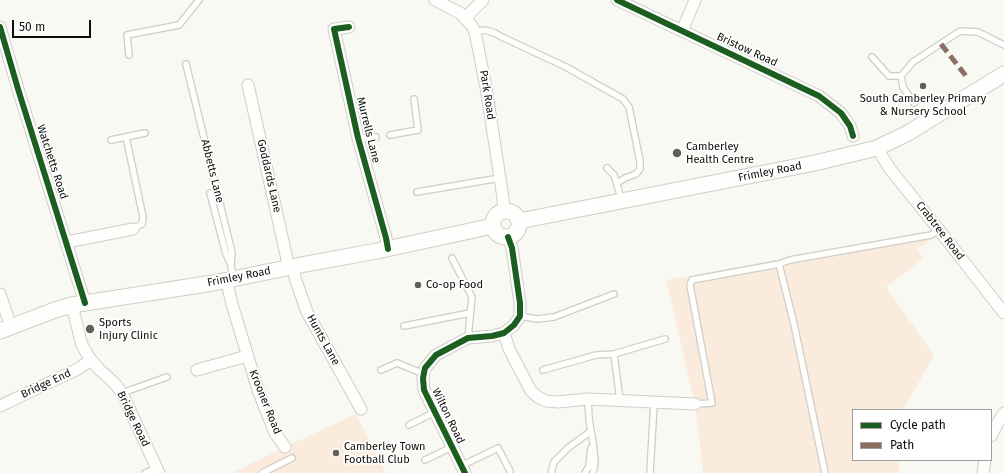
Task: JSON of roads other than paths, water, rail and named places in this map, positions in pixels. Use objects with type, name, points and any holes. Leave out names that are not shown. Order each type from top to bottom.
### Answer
[{"type":"main road","name":"Frimley Road","points":[[519,221],[815,163],[877,148],[908,133],[1004,74]]},
{"type":"main road","points":[[504,212],[512,213],[519,221],[518,230],[508,237],[502,237],[493,226],[495,217],[504,212]]},
{"type":"main road","name":"Frimley Road","points":[[5,329],[55,310],[78,304],[169,290],[230,274],[291,267],[388,249],[493,226]]},
{"type":"street","name":"Park Road","points":[[435,0],[460,13],[475,32],[500,178],[504,212]]},
{"type":"street","points":[[465,18],[483,0]]},
{"type":"street","name":"Bristow Road","points":[[617,0],[819,96],[841,113],[850,126],[853,136]]},
{"type":"street","points":[[682,31],[695,0]]},
{"type":"street","name":"Watchetts Road","points":[[0,27],[4,55],[67,242],[78,304]]},
{"type":"street","name":"Murrells Lane","points":[[349,27],[334,29],[358,138],[388,249]]},
{"type":"street","name":"Goddards Lane","points":[[248,85],[291,267]]},
{"type":"street","name":"Crabtree Road","points":[[877,148],[890,169],[1004,313]]},
{"type":"street","points":[[67,242],[133,229]]},
{"type":"street","points":[[424,374],[426,368],[436,355],[468,338],[492,336],[504,333],[514,325],[520,316],[520,303],[512,248],[508,237]]},
{"type":"street","name":"Hunts Lane","points":[[291,267],[307,312],[361,409]]},
{"type":"street","name":"Krooner Road","points":[[230,274],[232,304],[247,356],[275,433],[285,448]]},
{"type":"street","points":[[0,294],[5,329]]},
{"type":"street","name":"Bridge Road","points":[[78,304],[81,342],[91,360],[122,393],[158,470]]},
{"type":"street","points":[[504,333],[509,349],[531,391],[538,397],[546,400],[558,402],[588,399],[695,404]]},
{"type":"street","name":"Krooner Road","points":[[197,370],[247,356]]},
{"type":"street","name":"Bridge End","points":[[0,406],[78,369],[91,360]]},
{"type":"street","name":"Wilton Road","points":[[424,374],[424,390],[463,470]]},
{"type":"street","points":[[992,434],[1004,413]]},
{"type":"street","points":[[983,473],[985,461]]},
{"type":"lane","points":[[130,55],[127,35],[179,25],[199,0]]},
{"type":"lane","points":[[475,32],[485,30],[495,33],[566,67],[623,99],[629,107],[640,161],[640,169],[636,174],[617,183]]},
{"type":"lane","points":[[872,57],[889,76],[901,76],[913,62],[960,31],[978,32],[1004,45]]},
{"type":"lane","name":"Abbetts Lane","points":[[186,64],[232,253],[230,274]]},
{"type":"lane","points":[[901,76],[903,87],[914,103]]},
{"type":"lane","points":[[390,134],[418,130],[414,99]]},
{"type":"lane","points":[[111,140],[145,133]]},
{"type":"lane","points":[[358,138],[376,136]]},
{"type":"lane","points":[[126,137],[143,216],[142,224],[133,229]]},
{"type":"lane","points":[[607,168],[614,175],[622,201]]},
{"type":"lane","points":[[417,192],[500,178]]},
{"type":"lane","points":[[210,193],[230,274]]},
{"type":"lane","points":[[695,404],[712,402],[690,285],[692,280],[931,234],[939,230]]},
{"type":"lane","points":[[452,258],[472,297],[468,338]]},
{"type":"lane","points":[[779,264],[794,324],[825,473]]},
{"type":"lane","points":[[520,316],[537,319],[554,317],[614,294]]},
{"type":"lane","points":[[404,326],[470,313]]},
{"type":"lane","points":[[543,370],[596,356],[614,354],[665,339]]},
{"type":"lane","points":[[614,354],[620,401]]},
{"type":"lane","points":[[381,370],[396,363],[424,374]]},
{"type":"lane","points":[[122,393],[167,377]]},
{"type":"lane","points":[[588,399],[589,419],[595,462],[593,473]]},
{"type":"lane","points":[[650,473],[654,403]]},
{"type":"lane","points":[[409,425],[434,412]]},
{"type":"lane","points":[[551,473],[554,462],[568,448],[591,431]]},
{"type":"lane","points":[[585,473],[589,466],[592,439]]},
{"type":"lane","points":[[425,460],[452,447]]},
{"type":"lane","points":[[285,448],[286,461]]},
{"type":"lane","points":[[463,470],[498,448],[510,471]]},
{"type":"lane","points":[[262,473],[292,458]]},
{"type":"lane","points":[[145,473],[158,470]]},
{"type":"place","name":"South Camberley Primary & Nursery School","points":[[923,86]]},
{"type":"place","name":"Camberley Health Centre","points":[[677,153]]},
{"type":"place","name":"Co-op Food","points":[[418,285]]},
{"type":"place","name":"Sports Injury Clinic","points":[[90,329]]},
{"type":"place","name":"Camberley Town Football Club","points":[[336,453]]}]
